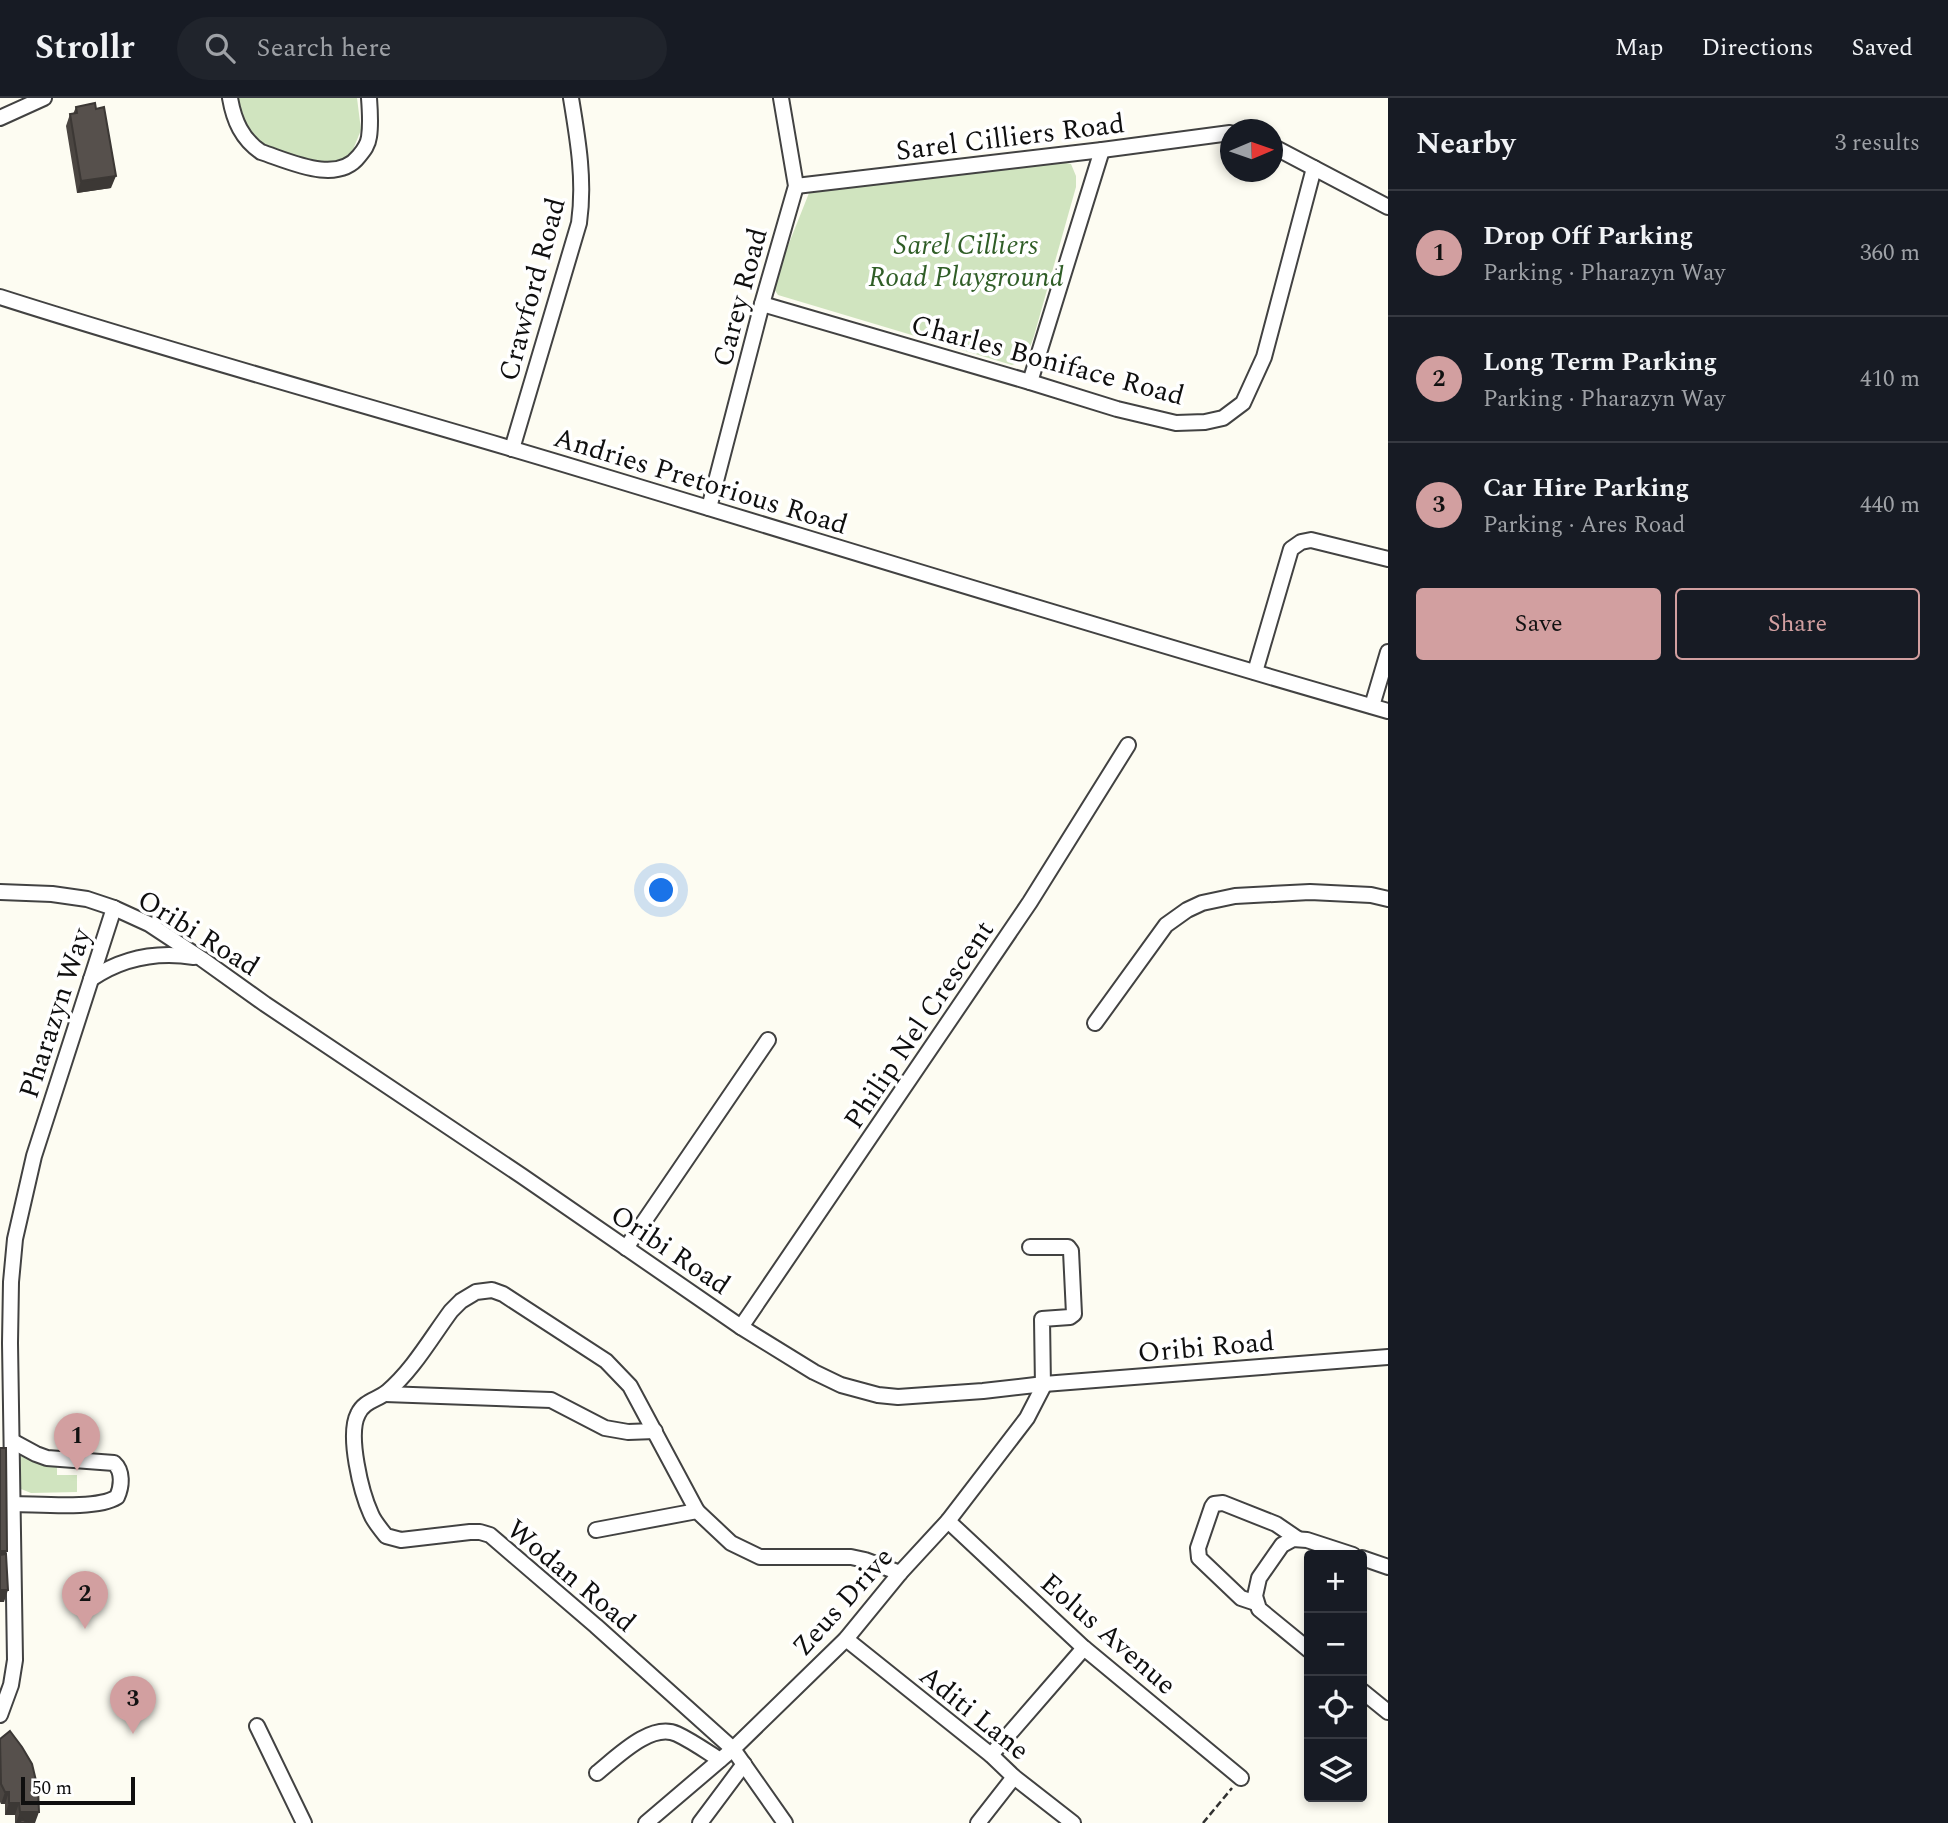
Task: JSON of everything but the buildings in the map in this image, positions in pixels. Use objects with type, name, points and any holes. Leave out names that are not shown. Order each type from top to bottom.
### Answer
[{"type":"street","points":[[0,118],[44,98]]},
{"type":"street","points":[[230,98],[233,116],[239,129],[255,148],[311,169],[323,170],[345,168],[354,164],[366,148],[370,123],[369,98]]},
{"type":"street","name":"Crawford Road","points":[[512,449],[579,223],[583,190],[571,98]]},
{"type":"street","name":"Carey Road","points":[[709,508],[796,186],[781,98]]},
{"type":"street","name":"Sarel Cilliers Road","points":[[796,186],[1220,134]]},
{"type":"street","points":[[1030,382],[1102,150]]},
{"type":"street","points":[[1283,152],[1388,207]]},
{"type":"street","name":"Charles Boniface Road","points":[[762,304],[1116,409],[1177,423],[1223,418],[1243,403],[1264,358],[1314,168]]},
{"type":"street","name":"Andries Pretorious Road","points":[[0,298],[1388,711]]},
{"type":"street","points":[[1255,672],[1291,549],[1301,542],[1311,540],[1388,559]]},
{"type":"street","points":[[1371,706],[1388,652]]},
{"type":"street","name":"Philip Nel Crescent","points":[[741,1327],[1030,902],[1128,745]]},
{"type":"street","name":"Oribi Road","points":[[0,892],[68,895],[114,908],[149,924],[741,1327],[814,1372],[841,1385],[878,1395],[898,1397],[1388,1357]]},
{"type":"street","points":[[1095,1023],[1166,925],[1202,903],[1235,896],[1310,892],[1371,895],[1388,899]]},
{"type":"street","name":"Pharazyn Way","points":[[0,1715],[11,1685],[15,1660],[13,1504],[8,1434],[11,1282],[15,1239],[34,1156],[114,908]]},
{"type":"street","points":[[90,979],[108,967],[137,958],[167,954],[202,959]]},
{"type":"street","points":[[626,1248],[768,1040]]},
{"type":"street","points":[[1030,1247],[1068,1247],[1071,1251],[1074,1314],[1070,1317],[1042,1319],[1044,1384]]},
{"type":"street","name":"Wodan Road","points":[[733,1749],[490,1535],[470,1532],[401,1540],[386,1536],[371,1515],[358,1470],[353,1434],[358,1411],[385,1394],[409,1368],[451,1311],[476,1292],[492,1290],[514,1300],[606,1361],[630,1386],[698,1511],[731,1543],[760,1556],[851,1558],[865,1560],[900,1573]]},
{"type":"street","name":"Zeus Drive","points":[[646,1823],[733,1749],[846,1639],[900,1573],[948,1521],[1027,1419],[1044,1384]]},
{"type":"street","points":[[385,1394],[551,1400],[605,1427],[628,1432],[655,1432]]},
{"type":"street","points":[[8,1434],[36,1454],[47,1458],[114,1464],[118,1466],[121,1478],[117,1497],[107,1502],[13,1504]]},
{"type":"street","points":[[1256,1603],[1241,1598],[1199,1558],[1198,1548],[1212,1507],[1214,1504],[1223,1503],[1276,1524],[1298,1539]]},
{"type":"street","name":"Wodan Road","points":[[596,1530],[698,1511]]},
{"type":"street","name":"Eolus Avenue","points":[[948,1521],[1084,1648],[1241,1778]]},
{"type":"street","points":[[1304,1645],[1259,1609],[1255,1588],[1282,1545],[1288,1541],[1307,1540],[1338,1550]]},
{"type":"street","points":[[1367,1560],[1388,1567]]},
{"type":"street","name":"Aditi Lane","points":[[846,1639],[1073,1823]]},
{"type":"street","points":[[991,1755],[1084,1648]]},
{"type":"street","points":[[1367,1695],[1388,1712]]},
{"type":"street","points":[[257,1726],[304,1823]]},
{"type":"street","points":[[597,1773],[650,1734],[663,1730],[676,1734],[720,1760]]},
{"type":"street","points":[[733,1749],[785,1823]]},
{"type":"street","points":[[700,1823],[744,1764]]},
{"type":"street","points":[[978,1823],[1014,1777]]},
{"type":"path","points":[[1203,1823],[1241,1778]]},
{"type":"green space","points":[[235,98],[357,98],[361,130],[350,157],[336,165],[316,164],[257,146],[239,124]]},
{"type":"green space","name":"Sarel Cilliers Road Playground","points":[[1057,161],[1071,164],[1076,176],[1076,187],[1034,336],[1027,354],[1017,363],[1012,365],[778,295],[772,286],[809,193]]},
{"type":"green space","points":[[20,1455],[57,1464],[57,1475],[77,1475],[77,1492],[31,1493],[21,1489]]},
{"type":"place","name":"Drop Off Parking","points":[[77,1471]]},
{"type":"place","name":"Long Term Parking","points":[[85,1629]]},
{"type":"place","name":"Car Hire Parking","points":[[133,1734]]}]
